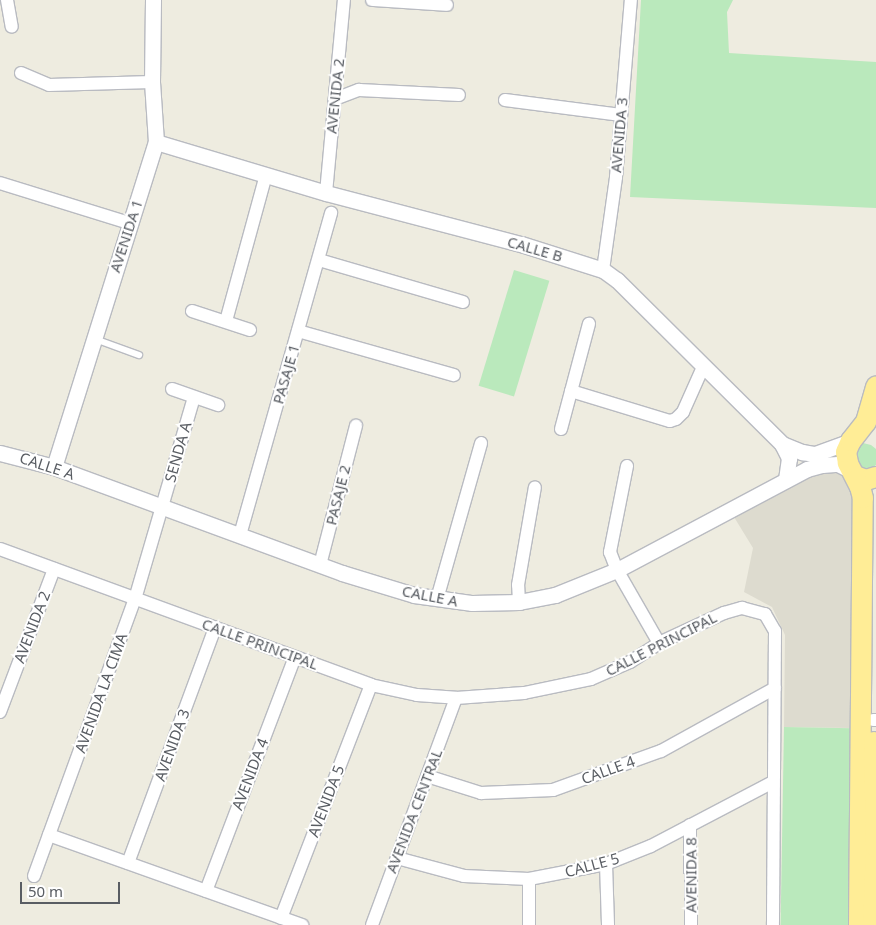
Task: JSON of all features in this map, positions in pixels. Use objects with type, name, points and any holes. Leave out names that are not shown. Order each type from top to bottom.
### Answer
[{"type":"highway","points":[[871,921],[863,498],[846,452],[851,441],[866,422],[876,386]]},
{"type":"highway","points":[[851,441],[862,437],[876,439]]},
{"type":"highway","points":[[853,473],[866,480],[876,477]]},
{"type":"highway","points":[[871,921],[876,846],[876,559]]},
{"type":"street","points":[[7,0],[12,27]]},
{"type":"street","name":"AVENIDA 1","points":[[54,467],[129,223],[156,142],[152,82],[153,0]]},
{"type":"street","name":"AVENIDA 2","points":[[326,193],[344,0]]},
{"type":"street","points":[[372,0],[447,4]]},
{"type":"street","name":"AVENIDA 3","points":[[603,270],[616,177],[631,0]]},
{"type":"street","points":[[21,74],[49,84],[152,82]]},
{"type":"street","points":[[335,99],[359,90],[459,95]]},
{"type":"street","points":[[505,100],[621,115]]},
{"type":"street","name":"CALLE B","points":[[156,142],[326,193],[521,244],[603,270],[617,280],[782,444],[802,452],[815,454],[851,441]]},
{"type":"street","points":[[226,321],[266,175]]},
{"type":"street","points":[[0,182],[129,223]]},
{"type":"street","name":"PASAJE 1","points":[[240,535],[331,213]]},
{"type":"street","points":[[319,260],[463,302]]},
{"type":"street","points":[[192,311],[250,330]]},
{"type":"street","points":[[561,429],[589,324]]},
{"type":"street","points":[[298,331],[454,375]]},
{"type":"street","points":[[571,392],[670,421],[683,412],[703,367]]},
{"type":"street","points":[[172,389],[218,405]]},
{"type":"street","name":"SENDA A","points":[[163,509],[194,397]]},
{"type":"street","name":"PASAJE 2","points":[[320,565],[356,426]]},
{"type":"street","points":[[437,599],[481,443]]},
{"type":"street","points":[[782,444],[789,458],[786,480]]},
{"type":"street","name":"CALLE A","points":[[0,453],[54,467],[163,509],[390,588],[458,602],[519,602],[555,595],[617,570],[786,480],[822,465],[838,464],[853,473]]},
{"type":"street","points":[[628,466],[610,552],[617,570],[659,643]]},
{"type":"street","points":[[519,602],[518,585],[535,487]]},
{"type":"street","name":"AVENIDA LA CIMA","points":[[34,876],[135,598],[163,509]]},
{"type":"street","name":"CALLE PRINCIPAL","points":[[0,549],[370,685],[417,695],[456,698],[524,693],[591,679],[630,662],[659,643],[733,610],[742,608],[759,612],[769,620],[775,631],[774,925]]},
{"type":"street","name":"AVENIDA 2","points":[[0,712],[54,569]]},
{"type":"street","name":"AVENIDA 3","points":[[128,863],[215,628]]},
{"type":"street","name":"AVENIDA 4","points":[[206,891],[295,657]]},
{"type":"street","name":"AVENIDA 5","points":[[282,918],[370,685]]},
{"type":"street","name":"CALLE 4","points":[[427,776],[481,794],[553,790],[660,751],[775,688]]},
{"type":"street","name":"AVENIDA CENTRAL","points":[[372,925],[456,698]]},
{"type":"street","name":"CALLE 5","points":[[397,858],[464,876],[529,879],[606,864],[651,846],[773,782]]},
{"type":"street","name":"AVENIDA 8","points":[[690,825],[691,925]]},
{"type":"street","points":[[49,835],[302,925]]},
{"type":"street","points":[[606,864],[608,925]]},
{"type":"street","points":[[529,879],[529,925]]},
{"type":"lane","points":[[94,338],[139,355]]},
{"type":"shaded area","points":[[844,470],[856,491],[852,728],[784,727],[785,635],[772,607],[744,592],[753,548],[734,517],[807,479],[830,471]]},
{"type":"green space","points":[[641,0],[733,0],[727,12],[729,53],[876,62],[876,208],[630,197]]},
{"type":"green space","points":[[514,270],[549,281],[514,397],[479,386]]},
{"type":"green space","points":[[863,443],[871,445],[876,449],[876,465],[870,470],[861,470],[852,451]]},
{"type":"green space","points":[[784,727],[852,728],[849,925],[781,925]]}]
